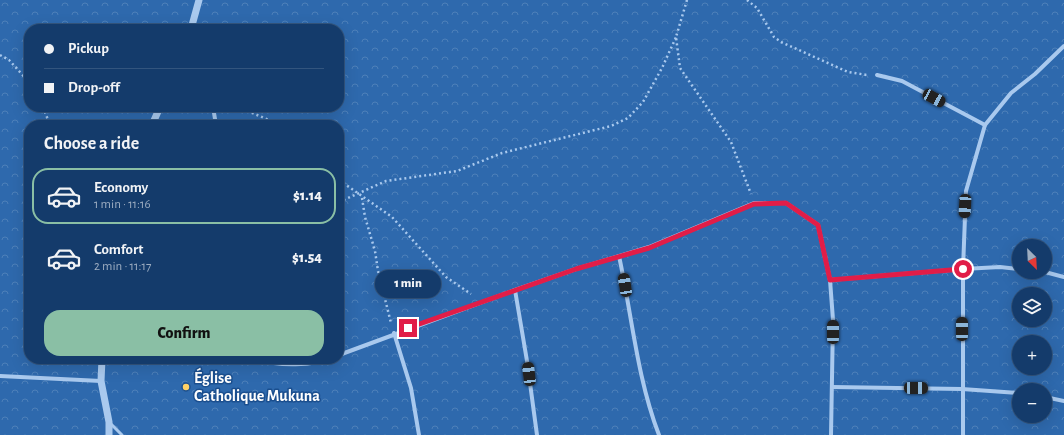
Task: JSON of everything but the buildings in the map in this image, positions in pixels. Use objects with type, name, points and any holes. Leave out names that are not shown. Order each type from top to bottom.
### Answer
[{"type":"street","points":[[192,24],[199,0]]},
{"type":"street","points":[[963,435],[963,269],[966,190],[985,125],[1011,93],[1035,74],[1064,46]]},
{"type":"street","points":[[877,75],[902,81],[985,125]]},
{"type":"street","points":[[344,353],[394,333],[483,301],[619,256],[649,248],[754,204],[786,203],[818,225],[830,280],[833,320],[831,435]]},
{"type":"street","points":[[619,256],[643,382],[652,418],[659,435]]},
{"type":"street","points":[[830,280],[963,269],[1000,267],[1012,268]]},
{"type":"street","points":[[1052,274],[1064,277]]},
{"type":"street","points":[[515,290],[528,361],[537,435]]},
{"type":"street","points":[[394,333],[411,388],[419,435]]},
{"type":"street","points":[[102,364],[101,381],[109,422],[109,435]]},
{"type":"street","points":[[0,376],[101,381]]},
{"type":"street","points":[[832,387],[962,389],[1012,392]]},
{"type":"street","points":[[1052,398],[1064,401]]},
{"type":"lane","points":[[109,422],[122,435]]},
{"type":"path","points":[[344,200],[386,181],[457,171],[502,153],[588,132],[628,118],[643,102],[662,68],[677,35],[687,0]]},
{"type":"path","points":[[747,0],[757,8],[774,36],[781,42],[848,72],[861,75],[877,75]]},
{"type":"path","points":[[677,35],[680,68],[731,142],[754,204]]},
{"type":"path","points":[[0,55],[9,60],[24,76]]},
{"type":"path","points":[[250,112],[269,120]]},
{"type":"path","points":[[344,184],[392,217],[446,277],[483,301]]},
{"type":"path","points":[[362,197],[365,216],[375,250],[380,283],[394,333]]},
{"type":"green space","points":[[0,0],[1064,0],[1064,435],[0,435]]},
{"type":"place","name":"Église Catholique Mukuna","points":[[186,387]]},
{"type":"route","points":[[408,328],[478,302],[576,269],[649,248],[754,204],[786,203],[818,225],[830,280],[963,269]]}]
